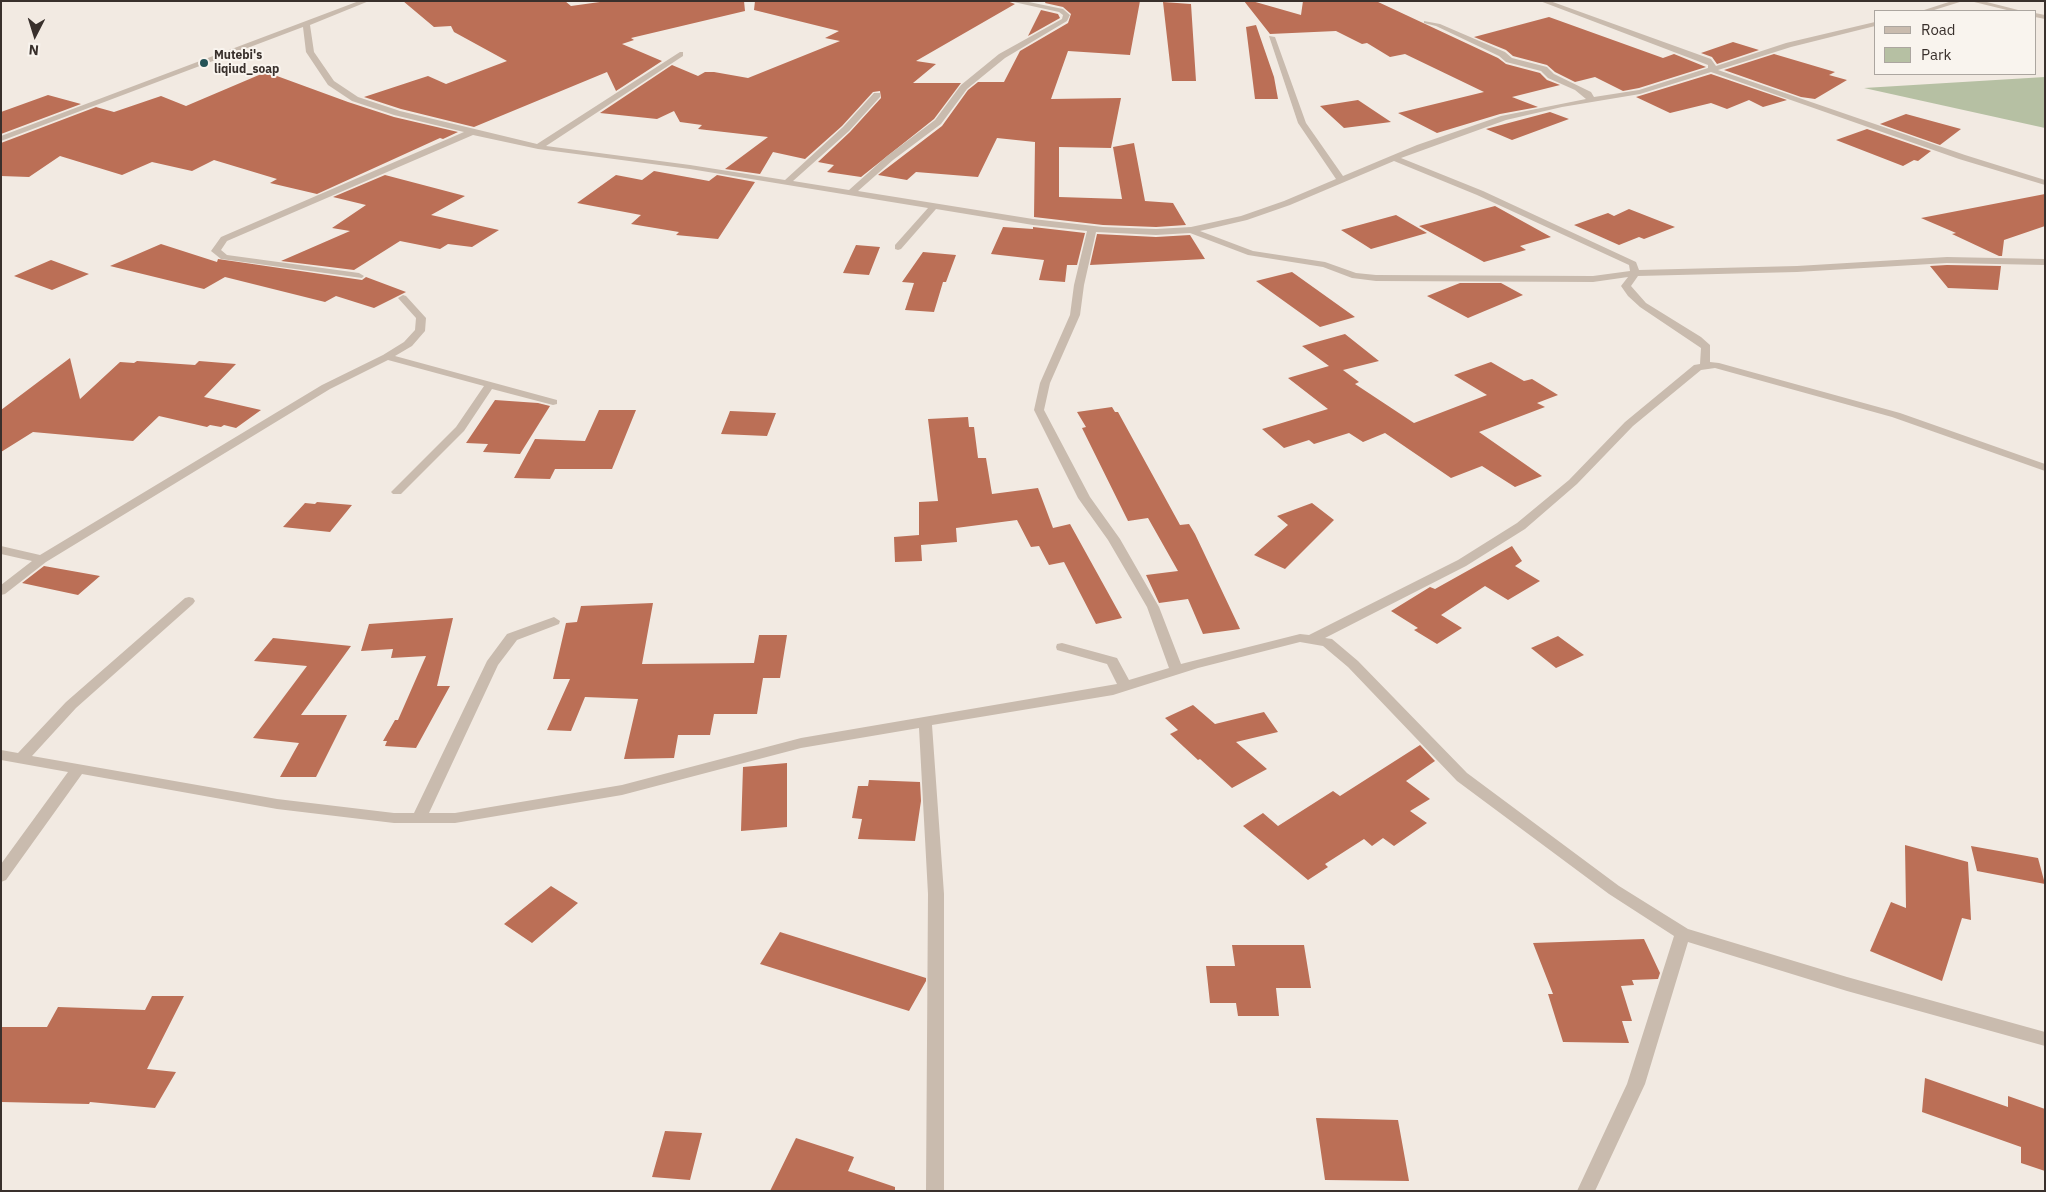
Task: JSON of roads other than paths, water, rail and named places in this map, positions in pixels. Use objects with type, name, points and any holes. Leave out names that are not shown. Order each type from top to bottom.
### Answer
[{"type":"street","points":[[1,140],[366,1]]},
{"type":"street","points":[[852,192],[890,158],[938,122],[964,87],[1002,56],[1065,20],[1067,15],[1061,10],[1012,1]]},
{"type":"street","points":[[1543,1],[1708,62],[1712,64],[1712,70]]},
{"type":"street","points":[[1973,1],[2014,10]]},
{"type":"street","points":[[1928,10],[1958,2]]},
{"type":"street","points":[[1426,22],[1438,25],[1502,54],[1509,60],[1544,69],[1551,76],[1588,94],[1591,100]]},
{"type":"street","points":[[306,24],[310,52],[331,83],[355,99],[397,113],[472,132],[538,148],[787,182],[933,207],[1092,229],[1156,232],[1191,230],[1244,218],[1287,203],[1394,158],[1504,118],[1640,92],[1789,45],[1874,24]]},
{"type":"street","points":[[1270,37],[1302,123],[1341,180]]},
{"type":"street","points":[[538,148],[680,54]]},
{"type":"street","points":[[1712,70],[1962,157],[2045,182]]},
{"type":"street","points":[[787,182],[846,129],[877,95]]},
{"type":"street","points":[[359,276],[224,257],[216,250],[224,239],[472,132]]},
{"type":"street","points":[[1394,158],[1480,193],[1633,264],[1635,273],[1626,286],[1631,294],[1643,305],[1697,339],[1706,347],[1705,366]]},
{"type":"street","points":[[898,247],[933,207]]},
{"type":"street","points":[[1092,229],[1082,268],[1075,315],[1045,383],[1038,410],[1084,498],[1114,539],[1153,607],[1177,670]]},
{"type":"street","points":[[1191,230],[1251,253],[1325,265],[1355,276],[1376,278],[1593,280],[1635,273],[1797,269],[1947,260],[2045,262]]},
{"type":"street","points":[[1,590],[42,559],[326,387],[387,357],[408,344],[420,331],[420,318],[403,298]]},
{"type":"street","points":[[387,357],[553,402]]},
{"type":"street","points":[[1310,640],[1462,563],[1522,526],[1573,482],[1630,424],[1698,367],[1716,365],[1896,414],[2045,468]]},
{"type":"street","points":[[397,492],[460,429],[489,386]]},
{"type":"street","points":[[1,550],[42,559]]},
{"type":"street","points":[[22,758],[71,705],[190,601]]},
{"type":"street","points":[[421,813],[492,664],[512,637],[554,621]]},
{"type":"street","points":[[1,755],[277,804],[394,818],[455,818],[622,790],[801,743],[925,720],[1026,706],[1125,686],[1177,670],[1300,638],[1327,642],[1353,664],[1462,777],[1614,890],[1683,934],[1847,984],[2045,1039]]},
{"type":"street","points":[[1062,647],[1089,652],[1112,661],[1125,686]]},
{"type":"street","points":[[925,720],[936,894],[935,1191]]},
{"type":"street","points":[[1,876],[79,768]]},
{"type":"street","points":[[1586,1191],[1636,1084],[1683,934]]},
{"type":"place","name":"Mutebi's liqiud_soap","points":[[204,63]]}]
